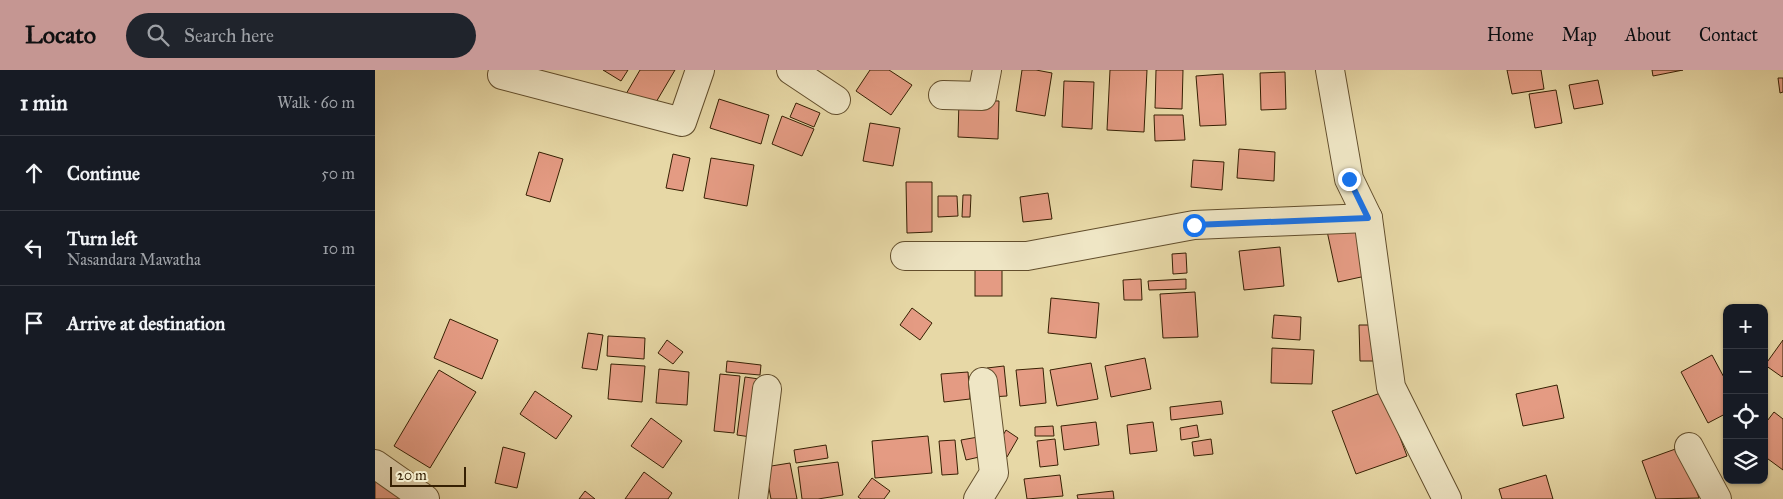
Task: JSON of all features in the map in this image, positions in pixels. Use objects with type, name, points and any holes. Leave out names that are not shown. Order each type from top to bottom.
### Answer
[{"type":"street","points":[[503,75],[682,122],[700,70]]},
{"type":"street","points":[[791,70],[836,100]]},
{"type":"street","points":[[943,95],[982,96],[987,70]]},
{"type":"street","points":[[1330,70],[1349,179],[1368,218],[1391,387],[1447,499]]},
{"type":"street","points":[[905,256],[1027,256],[1194,225],[1368,218]]},
{"type":"street","points":[[978,499],[994,474],[983,382]]},
{"type":"street","points":[[753,499],[767,389]]},
{"type":"street","points":[[1689,447],[1717,499]]},
{"type":"street","points":[[375,464],[425,499]]},
{"type":"building","points":[[603,70],[628,70],[621,81]]},
{"type":"building","points":[[640,70],[675,70],[652,109],[626,94]]},
{"type":"building","points":[[870,70],[889,70],[912,85],[891,115],[856,91]]},
{"type":"building","points":[[1022,70],[1052,73],[1045,116],[1016,111]]},
{"type":"building","points":[[1110,70],[1147,70],[1144,132],[1107,130]]},
{"type":"building","points":[[1156,70],[1183,70],[1182,109],[1155,108]]},
{"type":"building","points":[[1507,70],[1541,70],[1544,89],[1512,94]]},
{"type":"building","points":[[1652,70],[1683,70],[1653,76]]},
{"type":"building","points":[[1285,72],[1286,109],[1261,110],[1260,73]]},
{"type":"building","points":[[1223,74],[1226,125],[1200,126],[1196,76]]},
{"type":"building","points":[[1778,78],[1783,78],[1783,92],[1780,93]]},
{"type":"building","points":[[1598,80],[1603,104],[1574,109],[1569,85]]},
{"type":"building","points":[[1064,81],[1094,82],[1092,129],[1062,127]]},
{"type":"building","points":[[1556,90],[1562,123],[1535,128],[1529,94]]},
{"type":"building","points":[[719,99],[769,115],[761,144],[710,128]]},
{"type":"building","points":[[959,100],[999,101],[998,139],[958,137]]},
{"type":"building","points":[[796,103],[820,113],[814,127],[790,117]]},
{"type":"building","points":[[1154,115],[1183,115],[1185,140],[1155,141]]},
{"type":"building","points":[[782,116],[814,129],[802,156],[772,144]]},
{"type":"building","points":[[870,123],[900,128],[893,166],[863,161]]},
{"type":"building","points":[[1239,149],[1275,152],[1274,181],[1237,178]]},
{"type":"building","points":[[539,152],[563,159],[550,202],[526,195]]},
{"type":"building","points":[[673,154],[690,158],[683,191],[666,188]]},
{"type":"building","points":[[711,158],[754,165],[747,206],[704,198]]},
{"type":"building","points":[[1193,160],[1224,162],[1222,190],[1191,187]]},
{"type":"building","points":[[906,182],[932,182],[932,232],[907,233]]},
{"type":"building","points":[[1048,193],[1052,219],[1023,222],[1020,197]]},
{"type":"building","points":[[963,195],[971,195],[970,217],[962,217]]},
{"type":"building","points":[[938,196],[957,196],[958,216],[938,217]]},
{"type":"building","points":[[1364,223],[1375,274],[1338,282],[1327,231]]},
{"type":"building","points":[[1280,247],[1284,286],[1244,290],[1239,251]]},
{"type":"building","points":[[1186,253],[1187,273],[1173,274],[1172,254]]},
{"type":"building","points":[[975,266],[1002,266],[1002,296],[975,296]]},
{"type":"building","points":[[1141,279],[1142,300],[1124,300],[1123,280]]},
{"type":"building","points":[[1186,279],[1186,289],[1149,290],[1148,281]]},
{"type":"building","points":[[1195,292],[1198,337],[1163,338],[1160,294]]},
{"type":"building","points":[[1051,298],[1099,303],[1096,338],[1048,333]]},
{"type":"building","points":[[912,308],[932,323],[920,340],[900,325]]},
{"type":"building","points":[[1274,315],[1301,317],[1300,340],[1272,338]]},
{"type":"building","points":[[450,319],[498,340],[482,379],[434,358]]},
{"type":"building","points":[[1359,325],[1380,325],[1381,361],[1360,361]]},
{"type":"building","points":[[588,333],[603,335],[597,370],[582,368]]},
{"type":"building","points":[[608,336],[645,338],[644,359],[607,356]]},
{"type":"building","points":[[667,340],[683,352],[673,364],[658,353]]},
{"type":"building","points":[[1783,340],[1782,377],[1768,367],[1768,361]]},
{"type":"building","points":[[1272,348],[1314,350],[1312,384],[1271,383]]},
{"type":"building","points":[[1712,355],[1723,376],[1723,415],[1708,423],[1681,372]]},
{"type":"building","points":[[1145,358],[1151,389],[1111,397],[1105,366]]},
{"type":"building","points":[[727,361],[761,365],[760,375],[726,372]]},
{"type":"building","points":[[1091,363],[1098,399],[1057,406],[1050,370]]},
{"type":"building","points":[[611,364],[645,366],[642,402],[608,399]]},
{"type":"building","points":[[1004,366],[1007,396],[990,397],[987,368]]},
{"type":"building","points":[[1043,368],[1046,403],[1020,406],[1016,370]]},
{"type":"building","points":[[659,369],[689,372],[687,405],[656,403]]},
{"type":"building","points":[[439,370],[476,392],[430,468],[394,446]]},
{"type":"building","points":[[968,372],[970,399],[944,402],[941,374]]},
{"type":"building","points":[[720,374],[740,376],[734,433],[714,431]]},
{"type":"building","points":[[745,377],[759,379],[751,437],[737,435]]},
{"type":"building","points":[[1557,385],[1564,418],[1523,426],[1516,394]]},
{"type":"building","points":[[535,391],[572,416],[556,439],[520,414]]},
{"type":"building","points":[[1383,392],[1407,456],[1356,474],[1332,411]]},
{"type":"building","points":[[1221,401],[1223,414],[1171,420],[1170,407]]},
{"type":"building","points":[[1774,412],[1783,419],[1783,470],[1768,459],[1768,420]]},
{"type":"building","points":[[651,418],[682,441],[663,468],[631,446]]},
{"type":"building","points":[[1096,422],[1099,445],[1064,450],[1061,426]]},
{"type":"building","points":[[1153,422],[1157,451],[1130,454],[1127,425]]},
{"type":"building","points":[[1197,425],[1199,437],[1181,440],[1180,428]]},
{"type":"building","points":[[1053,426],[1054,436],[1035,436],[1035,427]]},
{"type":"building","points":[[1006,430],[1018,438],[1007,457],[995,450]]},
{"type":"building","points":[[928,436],[932,473],[875,478],[872,441]]},
{"type":"building","points":[[984,436],[988,455],[966,460],[961,440]]},
{"type":"building","points":[[1055,439],[1058,465],[1040,467],[1037,441]]},
{"type":"building","points":[[1211,439],[1213,454],[1194,456],[1192,442]]},
{"type":"building","points":[[955,440],[958,474],[942,475],[939,441]]},
{"type":"building","points":[[826,445],[828,458],[796,463],[794,450]]},
{"type":"building","points":[[503,447],[525,453],[517,488],[495,483]]},
{"type":"building","points":[[1681,447],[1699,498],[1656,499],[1642,461]]},
{"type":"building","points":[[838,462],[843,495],[818,499],[802,499],[798,467]]},
{"type":"building","points":[[790,463],[797,499],[771,499],[765,467]]},
{"type":"building","points":[[644,472],[672,493],[668,499],[625,499]]},
{"type":"building","points":[[375,475],[407,499],[375,499]]},
{"type":"building","points":[[1060,475],[1063,496],[1027,499],[1024,479]]},
{"type":"building","points":[[1546,475],[1553,499],[1502,499],[1499,489]]},
{"type":"building","points":[[872,478],[890,491],[884,499],[861,499],[858,497]]},
{"type":"building","points":[[585,491],[595,499],[579,499]]},
{"type":"building","points":[[1113,491],[1114,499],[1078,499],[1077,495]]},
{"type":"route","points":[[1194,225],[1368,218],[1349,179]]}]
